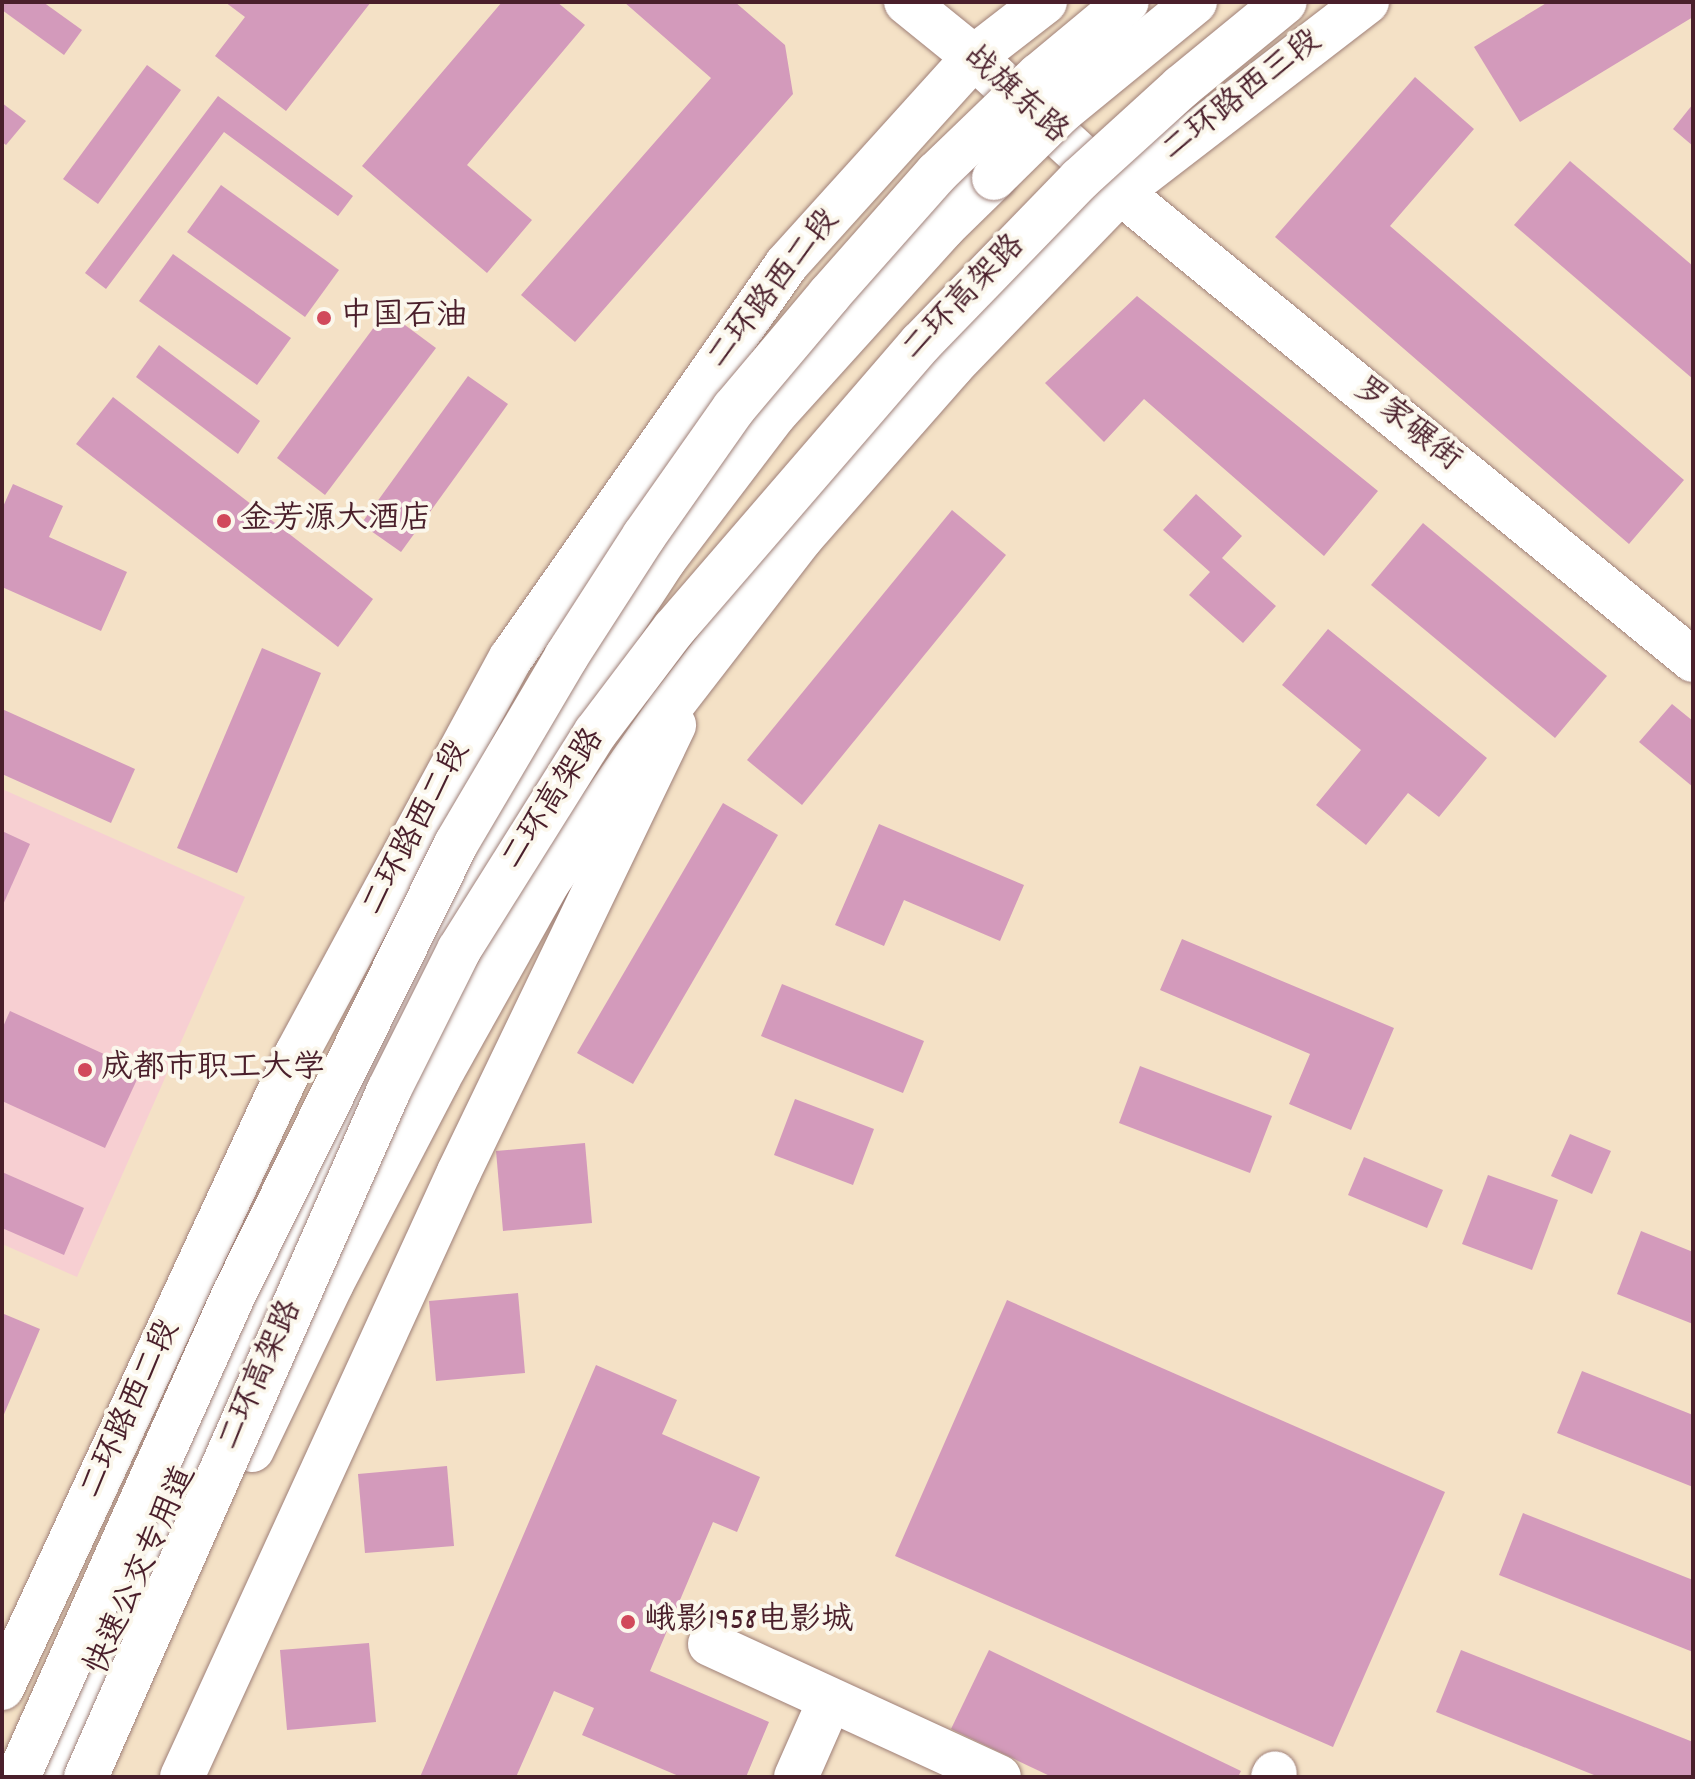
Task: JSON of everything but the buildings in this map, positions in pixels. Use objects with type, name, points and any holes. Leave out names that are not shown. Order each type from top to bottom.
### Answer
[{"type":"main road","name":"战旗东路","points":[[906,2],[974,57],[1120,192]]},
{"type":"main road","points":[[974,57],[1045,2]]},
{"type":"main road","name":"二环高架路","points":[[18,1777],[234,1294],[456,844],[566,657],[644,536],[734,408],[829,295],[937,173],[1039,75],[1127,2]]},
{"type":"main road","name":"快速公交专用道","points":[[51,1777],[236,1365],[408,996],[560,719],[664,560],[775,414],[943,228],[1062,111],[1195,2]]},
{"type":"main road","name":"二环高架路","points":[[86,1777],[389,1090],[459,950],[596,732],[674,629],[921,343],[1080,179],[1181,87],[1285,2]]},
{"type":"main road","name":"二环路西三段","points":[[1120,192],[1367,2]]},
{"type":"main road","name":"二环路西二段","points":[[2,1688],[297,1053],[511,658],[786,265],[974,57]]},
{"type":"main road","points":[[103,1777],[161,1641],[325,1297],[438,1079],[548,882],[704,663],[802,537],[952,366],[1120,192]]},
{"type":"main road","name":"罗家碾街","points":[[1120,192],[1693,660]]},
{"type":"main road","points":[[182,1777],[459,1172],[704,663]]},
{"type":"main road","points":[[710,1644],[999,1777]]},
{"type":"main road","points":[[796,1777],[830,1700]]},
{"type":"shaded area","name":"成都市职工大学","points":[[2,789],[245,897],[77,1277],[2,1244]]},
{"type":"place","name":"中国石油","points":[[324,318]]},
{"type":"place","name":"金芳源大酒店","points":[[224,521]]},
{"type":"place","name":"成都市职工大学","points":[[85,1070]]},
{"type":"place","name":"峨影1958电影城","points":[[628,1622]]}]
